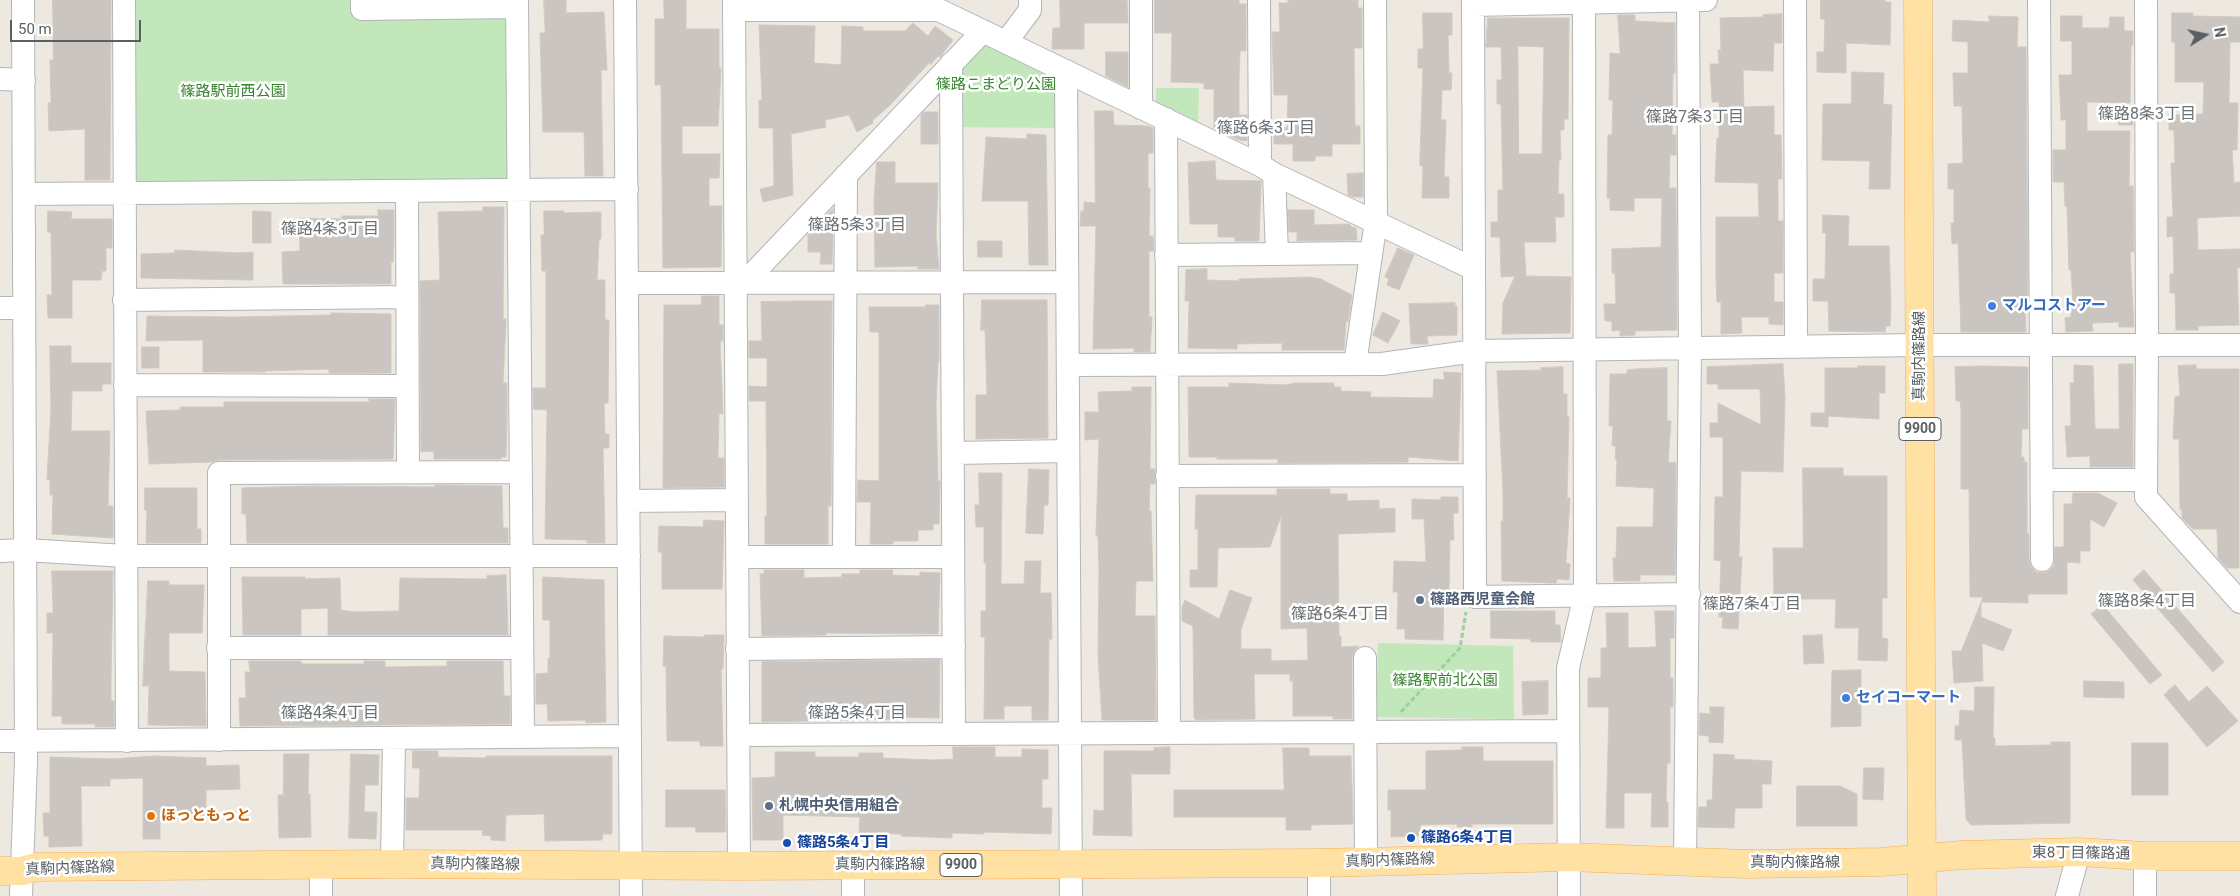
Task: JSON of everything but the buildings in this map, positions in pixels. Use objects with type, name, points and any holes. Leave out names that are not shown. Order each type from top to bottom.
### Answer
[{"type":"main road","name":"真駒内篠路線","points":[[14,879],[36,867],[321,864],[853,866],[1319,863],[1497,857],[1569,857],[1746,864],[1863,862],[1922,858],[1918,0]]},
{"type":"main road","name":"東8丁目篠路通","points":[[1922,858],[2079,852],[2145,856],[2240,856]]},
{"type":"main road","points":[[1922,858],[1922,896]]},
{"type":"street","points":[[14,879],[22,843],[26,741],[23,0]]},
{"type":"street","points":[[124,0],[127,740]]},
{"type":"street","points":[[362,0],[362,9],[517,3],[523,737]]},
{"type":"street","points":[[625,0],[631,896]]},
{"type":"street","points":[[1006,42],[1030,10],[1030,0]]},
{"type":"street","points":[[1141,0],[1141,108]]},
{"type":"street","points":[[1259,0],[1267,169],[1276,254]]},
{"type":"street","points":[[1355,364],[1376,221],[1375,0]]},
{"type":"street","points":[[1685,861],[1690,348],[1688,0]]},
{"type":"street","points":[[1689,594],[1474,597],[1473,2],[1706,0]]},
{"type":"street","points":[[1795,0],[1796,347]]},
{"type":"street","points":[[2039,0],[2042,560]]},
{"type":"street","points":[[2146,0],[2146,497],[2240,602]]},
{"type":"street","points":[[1569,896],[1568,668],[1585,595],[1584,2]]},
{"type":"street","points":[[739,866],[737,500],[740,282],[734,5],[939,10],[1474,269]]},
{"type":"street","points":[[740,282],[846,175],[983,31]]},
{"type":"street","points":[[951,64],[954,733]]},
{"type":"street","points":[[1066,71],[1071,896]]},
{"type":"street","points":[[0,79],[24,80]]},
{"type":"street","points":[[1166,119],[1169,732]]},
{"type":"street","points":[[844,556],[846,175]]},
{"type":"street","points":[[24,194],[626,189]]},
{"type":"street","points":[[407,191],[408,472]]},
{"type":"street","points":[[1166,255],[1371,252]]},
{"type":"street","points":[[627,283],[1067,282]]},
{"type":"street","points":[[124,300],[406,297]]},
{"type":"street","points":[[0,308],[24,308]]},
{"type":"street","points":[[1068,366],[1382,364],[1475,351],[2041,345],[2240,345]]},
{"type":"street","points":[[125,385],[407,386]]},
{"type":"street","points":[[953,453],[1068,451]]},
{"type":"street","points":[[219,740],[219,473],[521,472]]},
{"type":"street","points":[[1167,476],[1475,475]]},
{"type":"street","points":[[2042,480],[2146,480]]},
{"type":"street","points":[[628,501],[737,500]]},
{"type":"street","points":[[0,551],[25,550],[125,556],[629,556]]},
{"type":"street","points":[[737,557],[953,557]]},
{"type":"street","points":[[737,649],[954,647]]},
{"type":"street","points":[[218,648],[522,648]]},
{"type":"street","points":[[1366,658],[1366,862]]},
{"type":"street","points":[[738,735],[1568,731]]},
{"type":"street","points":[[0,741],[630,736]]},
{"type":"street","points":[[392,864],[394,738]]},
{"type":"street","points":[[2067,896],[2079,852]]},
{"type":"street","points":[[2145,856],[2145,896]]},
{"type":"street","points":[[1319,863],[1319,896]]},
{"type":"street","points":[[321,864],[321,896]]},
{"type":"street","points":[[853,866],[853,896]]},
{"type":"path","points":[[1399,714],[1460,648],[1467,606]]},
{"type":"green space","name":"篠路駅前西公園","points":[[136,0],[353,0],[354,18],[501,15],[508,21],[510,178],[505,183],[142,186],[136,181]]},
{"type":"green space","name":"篠路こまどり公園","points":[[983,31],[1066,71],[1066,128],[952,127],[951,64]]},
{"type":"green space","points":[[1156,88],[1199,88],[1198,122],[1156,103]]},
{"type":"green space","name":"篠路駅前北公園","points":[[1378,643],[1513,646],[1514,719],[1376,717]]},
{"type":"place","name":"マルコストアー","points":[[1992,306]]},
{"type":"place","name":"篠路西児童会館","points":[[1420,600]]},
{"type":"place","name":"セイコーマート","points":[[1846,698]]},
{"type":"place","name":"札幌中央信用組合","points":[[769,806]]},
{"type":"place","name":"ほっともっと","points":[[151,816]]},
{"type":"place","name":"篠路6条4丁目","points":[[1411,838]]},
{"type":"place","name":"篠路5条4丁目","points":[[787,843]]},
{"type":"district","name":"篠路8条3丁目","points":[[2147,115]]},
{"type":"district","name":"篠路7条3丁目","points":[[1695,118]]},
{"type":"district","name":"篠路6条3丁目","points":[[1266,129]]},
{"type":"district","name":"篠路5条3丁目","points":[[857,226]]},
{"type":"district","name":"篠路4条3丁目","points":[[330,230]]},
{"type":"district","name":"篠路8条4丁目","points":[[2147,602]]},
{"type":"district","name":"篠路7条4丁目","points":[[1752,605]]},
{"type":"district","name":"篠路6条4丁目","points":[[1340,615]]},
{"type":"district","name":"篠路4条4丁目","points":[[330,714]]},
{"type":"district","name":"篠路5条4丁目","points":[[857,714]]}]
